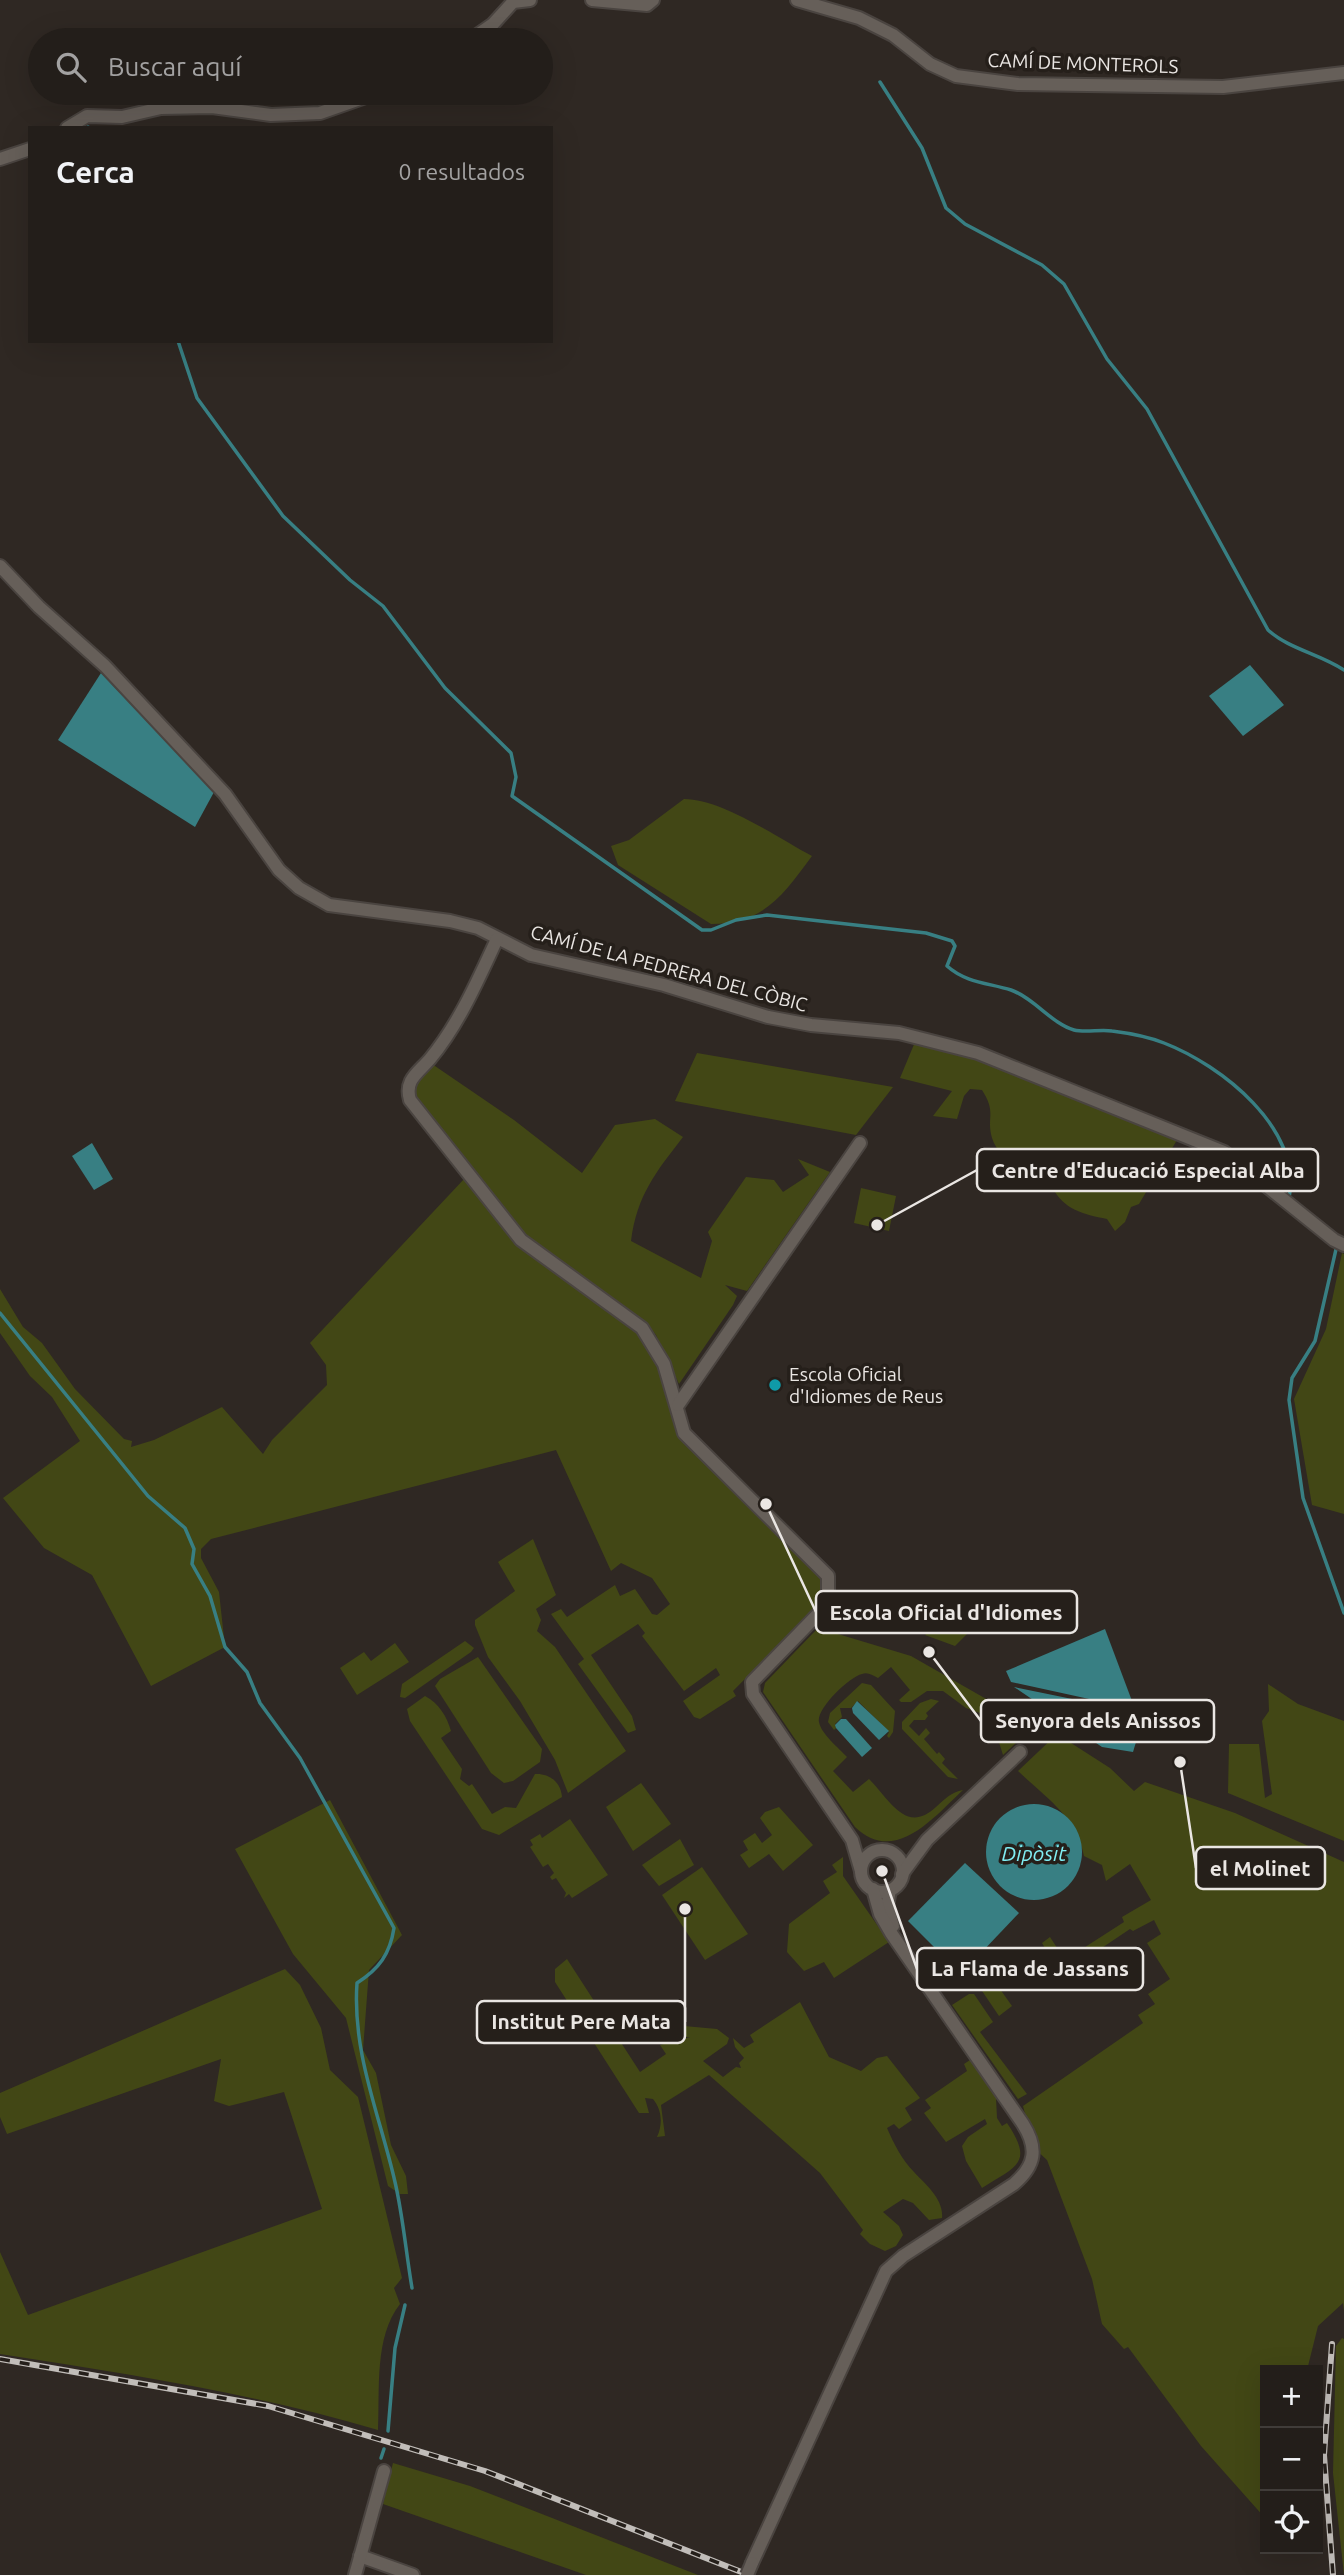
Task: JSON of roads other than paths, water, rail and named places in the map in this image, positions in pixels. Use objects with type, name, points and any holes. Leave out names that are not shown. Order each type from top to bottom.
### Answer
[{"type":"street","points":[[486,28],[513,2],[530,0]]},
{"type":"street","points":[[592,0],[647,5],[653,0]]},
{"type":"street","name":"CAMÍ DE MONTEROLS","points":[[797,0],[859,18],[893,34],[930,64],[956,76],[1018,84],[1223,87],[1344,73]]},
{"type":"street","points":[[70,126],[87,116],[122,117],[161,108],[212,107],[271,115],[320,113],[343,105]]},
{"type":"street","points":[[0,159],[28,150]]},
{"type":"street","name":"CAMÍ DE LA PEDRERA DEL CÒBIC","points":[[0,566],[39,607],[105,666],[225,794],[279,870],[299,888],[329,905],[450,921],[478,928],[531,955],[664,985],[768,1017],[811,1025],[899,1033],[978,1053],[1224,1152],[1334,1240],[1344,1245]]},
{"type":"street","points":[[497,939],[444,1041],[410,1079],[407,1090],[410,1100],[521,1240],[642,1328],[664,1364],[684,1433],[828,1576],[828,1600],[822,1610],[752,1682],[753,1694],[852,1840],[864,1881],[873,1889],[880,1914],[1032,2139],[1034,2157],[1026,2174],[903,2256],[886,2271],[749,2569]]},
{"type":"street","points":[[678,1405],[860,1143]]},
{"type":"street","points":[[897,1939],[887,1906],[890,1890],[927,1840],[1020,1752]]},
{"type":"street","points":[[852,1840],[877,1851],[893,1854],[927,1840]]},
{"type":"street","points":[[861,1871],[866,1858],[877,1851]]},
{"type":"street","points":[[893,1854],[901,1864],[902,1874]]},
{"type":"street","points":[[873,1889],[890,1890]]},
{"type":"street","points":[[355,2575],[384,2471]]},
{"type":"street","points":[[360,2556],[413,2575]]},
{"type":"water","points":[[1250,665],[1284,705],[1243,736],[1209,696]]},
{"type":"water","points":[[101,673],[214,792],[195,827],[58,740]]},
{"type":"water","points":[[92,1143],[113,1179],[94,1190],[72,1156]]},
{"type":"water","points":[[1105,1629],[1135,1709],[1011,1682],[1006,1671]]},
{"type":"water","points":[[1014,1687],[1121,1709],[1140,1729],[1133,1752],[1102,1747]]},
{"type":"water","points":[[857,1701],[889,1731],[879,1740],[853,1713],[852,1708]]},
{"type":"water","points":[[841,1719],[846,1719],[872,1748],[862,1757],[836,1728],[835,1725]]},
{"type":"water","name":"Dipòsit","points":[[1034,1804],[1052,1807],[1068,1818],[1079,1834],[1082,1852],[1079,1870],[1068,1886],[1052,1897],[1034,1900],[1016,1897],[1000,1886],[989,1870],[986,1852],[989,1834],[1000,1818],[1016,1807]]},
{"type":"water","name":"Dipòsit","points":[[965,1863],[1019,1913],[961,1974],[908,1921]]},
{"type":"waterway","points":[[880,82],[922,148],[946,208],[965,224],[1042,265],[1064,284],[1107,359],[1147,409],[1268,630],[1285,642],[1344,670]]},
{"type":"waterway","points":[[179,343],[197,398],[283,516],[350,580],[383,606],[445,688],[511,753],[516,777],[512,796],[702,930],[767,915],[926,933],[952,941],[955,946],[947,966],[954,972],[1011,990],[1066,1027],[1079,1031],[1107,1031],[1152,1039],[1186,1053],[1232,1084],[1271,1124],[1283,1148],[1290,1172],[1289,1198]]},
{"type":"waterway","points":[[1337,1245],[1315,1341],[1292,1378],[1289,1400],[1303,1498],[1344,1613]]},
{"type":"waterway","points":[[0,1313],[148,1496],[185,1528],[194,1549],[192,1564],[210,1596],[225,1647],[247,1672],[260,1703],[300,1758],[394,1928],[390,1946],[382,1960],[357,1983],[357,2009],[368,2084],[398,2195],[412,2288]]},
{"type":"waterway","points":[[388,2431],[395,2348],[405,2305]]},
{"type":"waterway","points":[[381,2458],[384,2449]]},
{"type":"railway","points":[[1332,2344],[1324,2455],[1333,2575]]},
{"type":"railway","points":[[0,2359],[268,2406],[485,2471],[749,2575]]},
{"type":"place","name":"Centre d'Educació Especial Alba","points":[[877,1225]]},
{"type":"place","name":"Escola Oficial d'Idiomes de Reus","points":[[775,1385]]},
{"type":"place","name":"Escola Oficial d'Idiomes","points":[[766,1504]]},
{"type":"place","name":"Senyora dels Anissos","points":[[929,1652]]},
{"type":"place","name":"el Molinet","points":[[1180,1762]]},
{"type":"place","name":"La Flama de Jassans","points":[[882,1871]]},
{"type":"place","name":"Institut Pere Mata","points":[[685,1909]]}]
